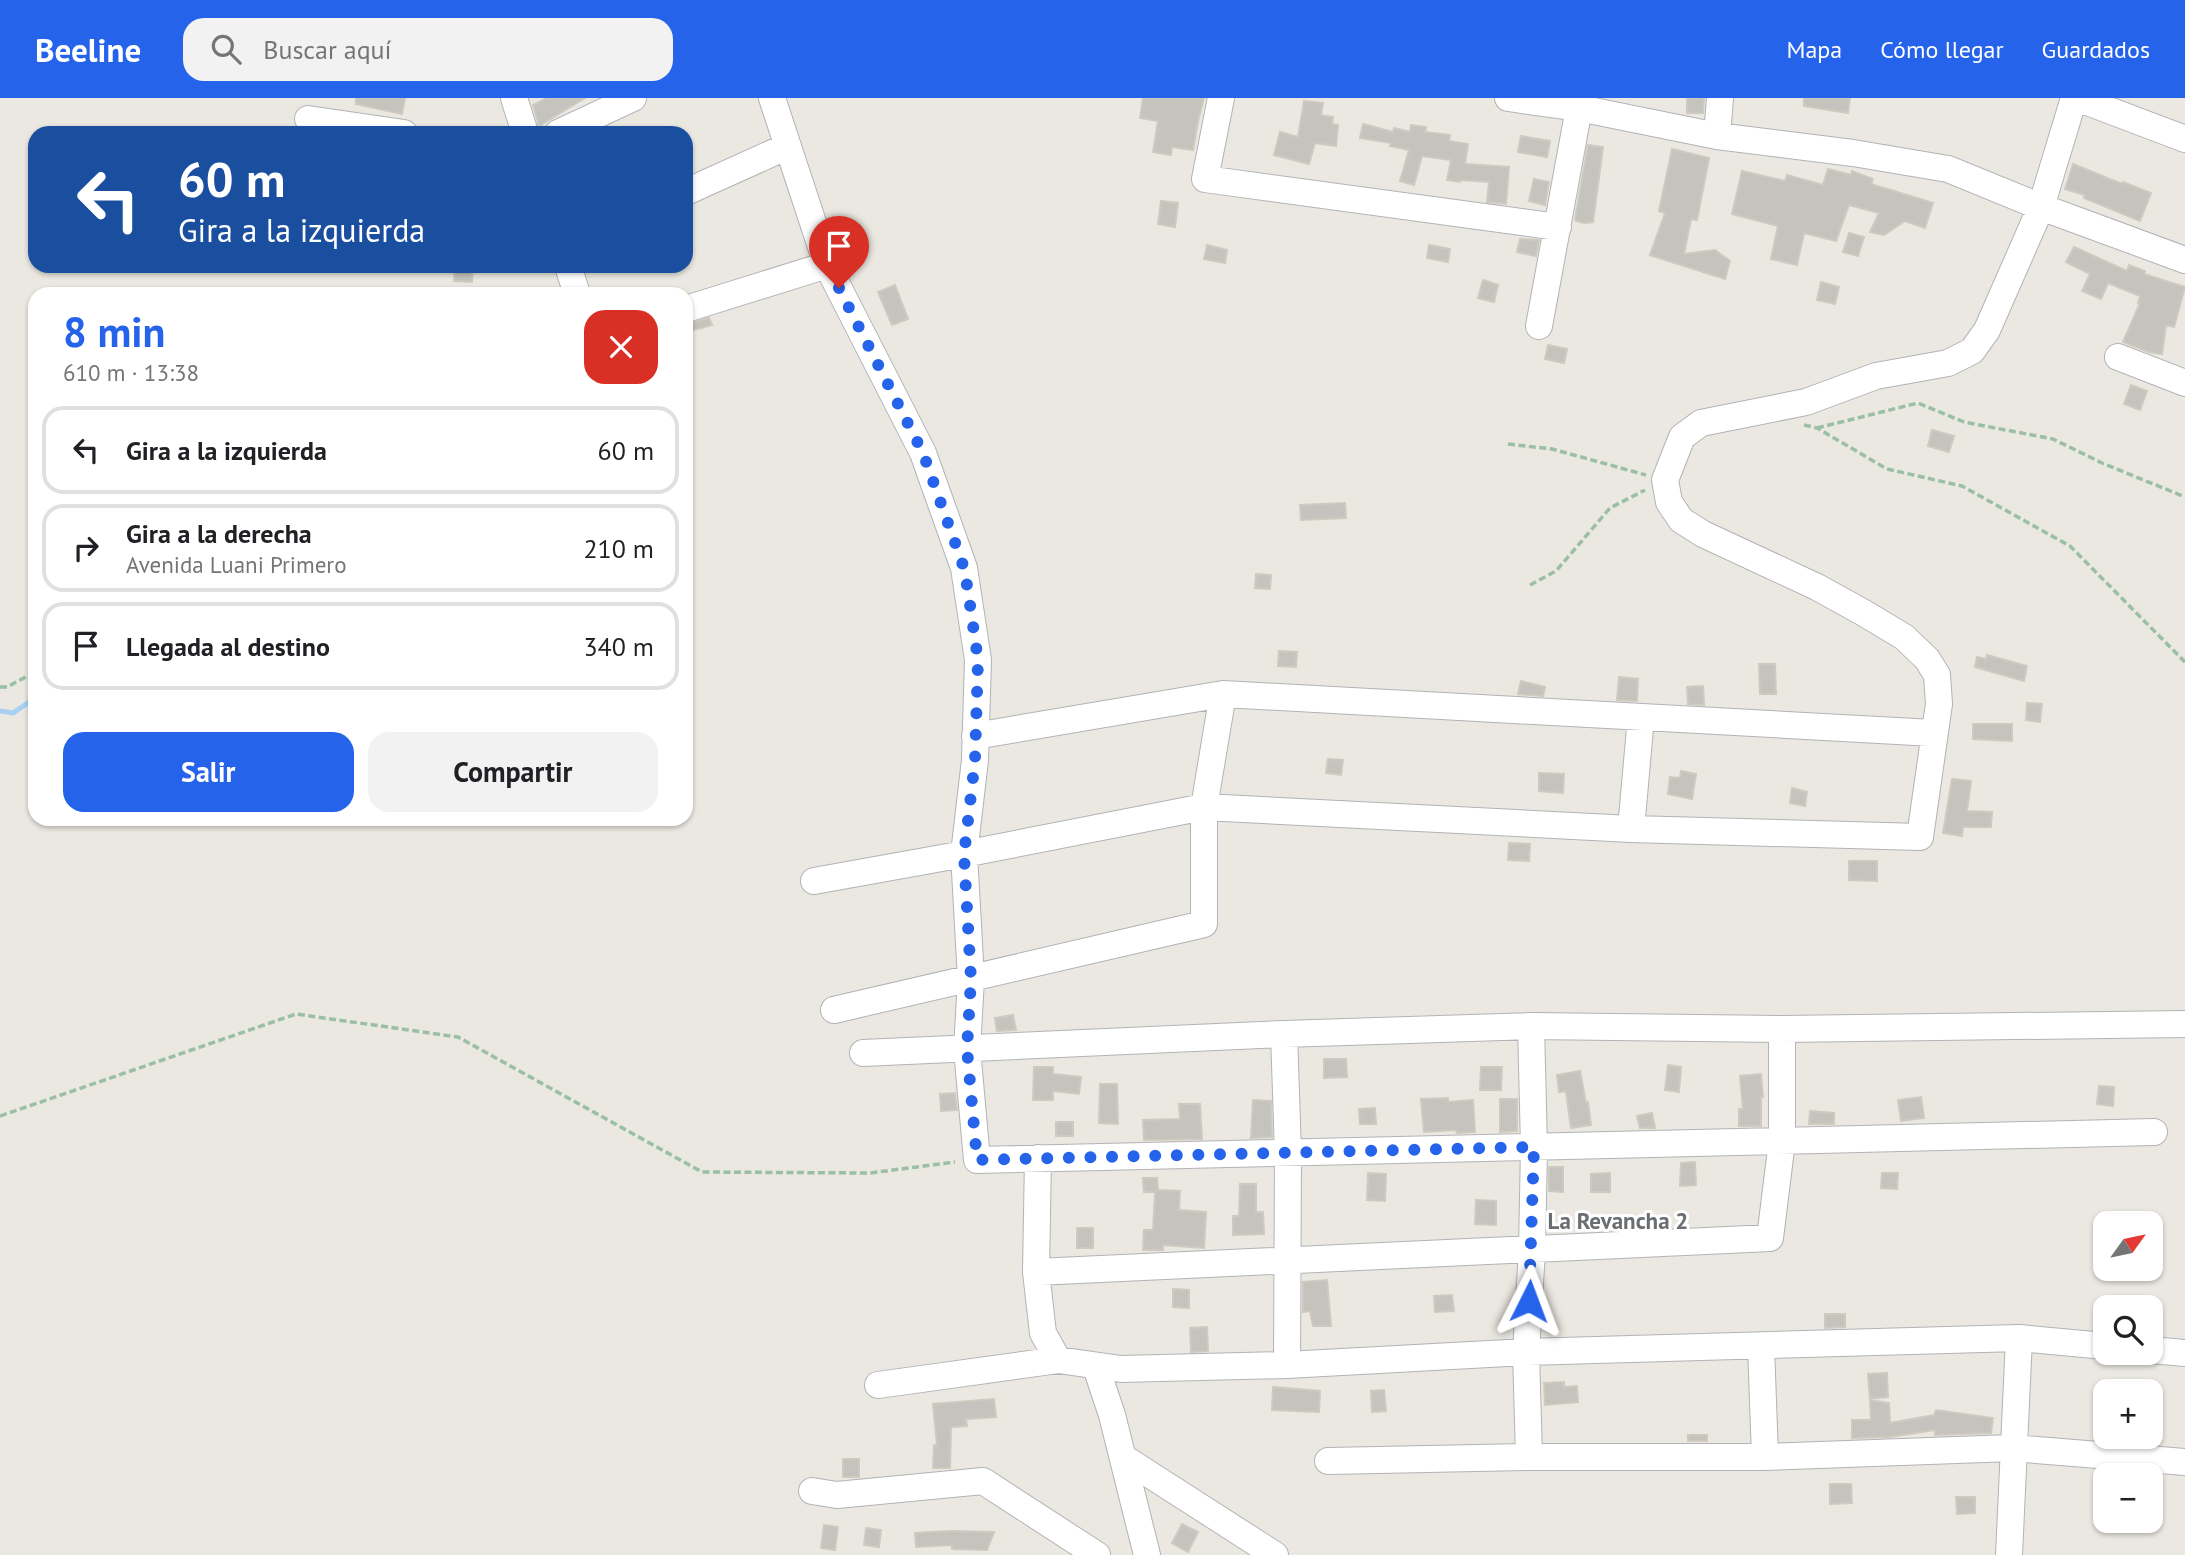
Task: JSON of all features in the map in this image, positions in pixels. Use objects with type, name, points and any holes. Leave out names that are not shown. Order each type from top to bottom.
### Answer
[{"type":"street","points":[[514,98],[523,126]]},
{"type":"street","points":[[573,126],[633,98]]},
{"type":"street","points":[[772,98],[827,265],[923,453],[964,568],[978,660],[975,760],[964,855],[971,979],[967,1049],[977,1160],[2154,1132]]},
{"type":"street","points":[[1221,98],[1205,179],[1558,227]]},
{"type":"street","points":[[1508,98],[1579,108],[1717,136],[1853,153],[1948,169],[2041,208],[2185,260]]},
{"type":"street","points":[[1717,136],[1720,98]]},
{"type":"street","points":[[814,881],[964,855],[1203,807],[1631,829],[1920,837],[1939,704],[1937,675],[1927,659],[1904,637],[1816,587],[1703,534],[1681,520],[1669,502],[1665,480],[1682,437],[1701,423],[1806,402],[1876,376],[1948,363],[1972,351],[1987,330],[2041,208],[2075,98],[2185,139]]},
{"type":"street","points":[[1539,326],[1579,108]]},
{"type":"street","points":[[308,119],[356,126]]},
{"type":"street","points":[[693,189],[788,146]]},
{"type":"street","points":[[693,307],[827,265]]},
{"type":"street","points":[[2118,358],[2185,383]]},
{"type":"street","points":[[975,736],[1223,694],[1933,733]]},
{"type":"street","points":[[834,1010],[1204,924],[1203,807],[1223,694]]},
{"type":"street","points":[[1631,829],[1641,717]]},
{"type":"street","points":[[863,1053],[1531,1026],[1782,1029],[2185,1024]]},
{"type":"street","points":[[1529,1457],[1526,1352],[1534,1147],[1531,1026]]},
{"type":"street","points":[[1036,1272],[1770,1238],[1782,1141],[1782,1029]]},
{"type":"street","points":[[1284,1034],[1288,1152],[1287,1364]]},
{"type":"street","points":[[1038,1158],[1036,1272],[1043,1333],[1058,1360]]},
{"type":"street","points":[[878,1385],[1058,1360],[1121,1369],[1526,1352],[2018,1338],[2093,1345]]},
{"type":"street","points":[[2009,1555],[2018,1338]]},
{"type":"street","points":[[1761,1346],[1765,1457]]},
{"type":"street","points":[[2163,1351],[2185,1353]]},
{"type":"street","points":[[1096,1367],[1124,1458],[1147,1555]]},
{"type":"street","points":[[1328,1461],[1529,1457],[1765,1457],[2012,1448],[2185,1462]]},
{"type":"street","points":[[1124,1458],[1275,1555]]},
{"type":"street","points":[[812,1491],[837,1495],[983,1481],[1097,1555]]},
{"type":"path","points":[[1817,428],[1918,403],[1964,422],[2053,439],[2102,463],[2185,497]]},
{"type":"path","points":[[1794,423],[1817,428],[1887,469],[1962,486],[2070,546],[2185,663]]},
{"type":"path","points":[[1508,444],[1552,449],[1665,480]]},
{"type":"path","points":[[1530,585],[1556,571],[1609,508],[1665,480]]},
{"type":"path","points":[[0,687],[7,687],[28,676]]},
{"type":"path","points":[[0,1116],[296,1014],[458,1037],[702,1172],[870,1173],[977,1160]]},
{"type":"building","points":[[356,98],[405,98],[402,114],[356,104]]},
{"type":"building","points":[[547,98],[585,98],[539,126],[533,105]]},
{"type":"building","points":[[1143,98],[1204,98],[1193,150],[1172,147],[1171,155],[1153,152],[1158,121],[1140,118]]},
{"type":"building","points":[[1687,98],[1704,98],[1703,113],[1687,113]]},
{"type":"building","points":[[1804,98],[1850,98],[1848,113],[1804,106]]},
{"type":"building","points":[[1304,101],[1323,103],[1321,115],[1333,117],[1332,124],[1338,125],[1336,146],[1315,143],[1309,164],[1274,155],[1280,132],[1298,137]]},
{"type":"building","points":[[1363,124],[1393,132],[1394,128],[1410,132],[1411,125],[1426,127],[1425,132],[1450,135],[1449,141],[1468,144],[1465,164],[1509,167],[1506,204],[1487,202],[1489,182],[1447,180],[1451,160],[1422,156],[1414,185],[1400,181],[1409,150],[1390,146],[1391,143],[1360,138]]},
{"type":"building","points":[[1521,136],[1550,141],[1547,157],[1518,152]]},
{"type":"building","points":[[1588,145],[1603,147],[1593,222],[1584,223],[1575,219]]},
{"type":"building","points":[[1672,149],[1709,158],[1697,220],[1691,219],[1684,254],[1715,250],[1730,261],[1725,279],[1650,255],[1665,213],[1659,211]]},
{"type":"building","points":[[2073,164],[2151,193],[2140,221],[2084,198],[2085,195],[2065,189]]},
{"type":"building","points":[[1828,169],[1851,175],[1852,171],[1873,179],[1871,184],[1933,203],[1925,228],[1905,221],[1884,235],[1870,232],[1879,213],[1849,205],[1836,241],[1804,233],[1797,265],[1771,259],[1778,226],[1732,214],[1742,171],[1785,181],[1787,175],[1823,185]]},
{"type":"building","points":[[1534,179],[1549,182],[1545,205],[1529,201]]},
{"type":"building","points":[[1161,201],[1178,203],[1175,227],[1158,224]]},
{"type":"building","points":[[1849,233],[1864,237],[1858,256],[1843,252]]},
{"type":"building","points":[[1520,239],[1539,240],[1536,256],[1517,252]]},
{"type":"building","points":[[1207,245],[1227,250],[1225,263],[1204,259]]},
{"type":"building","points":[[1429,245],[1450,249],[1448,262],[1427,258]]},
{"type":"building","points":[[2074,247],[2127,271],[2129,265],[2145,271],[2144,274],[2185,287],[2174,327],[2166,325],[2162,354],[2123,342],[2140,303],[2140,296],[2108,283],[2101,299],[2082,291],[2090,274],[2066,262]]},
{"type":"building","points":[[455,273],[473,273],[472,282],[454,281]]},
{"type":"building","points":[[1483,280],[1498,285],[1494,302],[1478,298]]},
{"type":"building","points":[[1821,282],[1839,287],[1835,304],[1817,300]]},
{"type":"building","points":[[895,285],[908,319],[892,325],[878,292]]},
{"type":"building","points":[[709,318],[712,325],[693,330],[693,322]]},
{"type":"building","points":[[1548,345],[1567,349],[1564,363],[1545,359]]},
{"type":"building","points":[[2131,385],[2147,391],[2140,410],[2124,404]]},
{"type":"building","points":[[1932,430],[1954,436],[1949,452],[1928,446]]},
{"type":"building","points":[[1345,503],[1346,518],[1301,520],[1300,505]]},
{"type":"building","points":[[1256,574],[1271,575],[1270,589],[1255,588]]},
{"type":"building","points":[[1279,651],[1297,652],[1296,667],[1278,666]]},
{"type":"building","points":[[1987,655],[2027,666],[2024,681],[1975,667],[1977,657],[1986,659]]},
{"type":"building","points":[[1759,664],[1775,664],[1776,694],[1760,694]]},
{"type":"building","points":[[1619,677],[1638,679],[1637,701],[1617,700]]},
{"type":"building","points":[[1521,681],[1545,687],[1543,696],[1518,694]]},
{"type":"building","points":[[1703,686],[1704,705],[1688,704],[1687,687]]},
{"type":"building","points":[[2027,703],[2042,704],[2040,722],[2026,720]]},
{"type":"building","points":[[1973,724],[2012,724],[2012,741],[1973,739]]},
{"type":"building","points":[[1328,759],[1343,760],[1341,775],[1326,773]]},
{"type":"building","points":[[1681,771],[1696,774],[1692,799],[1668,794],[1670,777],[1680,778]]},
{"type":"building","points":[[1539,773],[1564,774],[1563,793],[1539,791]]},
{"type":"building","points":[[1952,779],[1971,781],[1967,811],[1992,812],[1991,827],[1963,827],[1962,836],[1943,833]]},
{"type":"building","points":[[1792,788],[1807,792],[1805,806],[1790,803]]},
{"type":"building","points":[[1509,843],[1530,844],[1529,861],[1508,860]]},
{"type":"building","points":[[1849,861],[1877,861],[1877,881],[1849,880]]},
{"type":"building","points":[[1013,1015],[1016,1030],[997,1031],[995,1018]]},
{"type":"building","points":[[1324,1059],[1346,1059],[1347,1077],[1324,1078]]},
{"type":"building","points":[[1668,1065],[1681,1067],[1679,1092],[1665,1090]]},
{"type":"building","points":[[1034,1067],[1053,1067],[1053,1074],[1081,1077],[1079,1094],[1053,1091],[1053,1100],[1033,1100]]},
{"type":"building","points":[[1481,1067],[1502,1067],[1501,1090],[1480,1090]]},
{"type":"building","points":[[1580,1071],[1591,1125],[1571,1128],[1566,1091],[1559,1092],[1557,1075]]},
{"type":"building","points":[[1761,1074],[1761,1126],[1739,1126],[1739,1109],[1743,1109],[1740,1076]]},
{"type":"building","points":[[1100,1084],[1117,1084],[1118,1124],[1099,1123]]},
{"type":"building","points":[[2099,1086],[2114,1087],[2113,1106],[2097,1104]]},
{"type":"building","points":[[955,1093],[957,1110],[941,1111],[940,1094]]},
{"type":"building","points":[[1921,1097],[1924,1118],[1901,1121],[1898,1100]]},
{"type":"building","points":[[1448,1098],[1448,1102],[1473,1100],[1475,1132],[1424,1132],[1421,1099]]},
{"type":"building","points":[[1500,1099],[1517,1099],[1517,1131],[1500,1132]]},
{"type":"building","points":[[1253,1100],[1271,1101],[1272,1137],[1251,1138]]},
{"type":"building","points":[[1179,1104],[1200,1104],[1202,1139],[1144,1140],[1143,1120],[1180,1119]]},
{"type":"building","points":[[1375,1108],[1376,1124],[1360,1124],[1359,1109]]},
{"type":"building","points":[[1810,1111],[1834,1113],[1834,1124],[1809,1124]]},
{"type":"building","points":[[1652,1113],[1655,1128],[1640,1128],[1637,1116]]},
{"type":"building","points":[[1056,1122],[1073,1122],[1073,1136],[1056,1136]]},
{"type":"building","points":[[1695,1162],[1696,1185],[1680,1186],[1681,1163]]},
{"type":"building","points":[[1549,1167],[1563,1167],[1563,1192],[1549,1191]]},
{"type":"building","points":[[1368,1173],[1386,1174],[1385,1201],[1367,1200]]},
{"type":"building","points":[[1610,1173],[1610,1192],[1591,1192],[1591,1174]]},
{"type":"building","points":[[1882,1173],[1898,1173],[1897,1189],[1881,1188]]},
{"type":"building","points":[[1143,1178],[1157,1178],[1158,1190],[1180,1191],[1179,1210],[1206,1212],[1204,1248],[1163,1245],[1163,1250],[1143,1250],[1144,1230],[1153,1230],[1155,1192],[1144,1192]]},
{"type":"building","points":[[1240,1184],[1256,1184],[1256,1212],[1263,1212],[1264,1234],[1233,1235],[1233,1216],[1239,1216]]},
{"type":"building","points":[[1476,1200],[1496,1201],[1496,1225],[1475,1224]]},
{"type":"building","points":[[1077,1228],[1093,1228],[1093,1248],[1077,1248]]},
{"type":"building","points":[[1327,1280],[1331,1326],[1313,1326],[1310,1311],[1303,1312],[1303,1282]]},
{"type":"building","points":[[1173,1289],[1189,1290],[1189,1308],[1173,1307]]},
{"type":"building","points":[[1452,1295],[1454,1311],[1435,1312],[1434,1296]]},
{"type":"building","points":[[1825,1314],[1845,1314],[1845,1327],[1825,1328]]},
{"type":"building","points":[[1207,1327],[1208,1351],[1191,1352],[1190,1328]]},
{"type":"building","points":[[1887,1373],[1888,1397],[1870,1399],[1868,1374]]},
{"type":"building","points":[[1564,1382],[1564,1387],[1577,1386],[1578,1402],[1545,1405],[1544,1383]]},
{"type":"building","points":[[1273,1387],[1320,1391],[1319,1412],[1272,1410]]},
{"type":"building","points":[[1384,1390],[1386,1411],[1372,1412],[1371,1391]]},
{"type":"building","points":[[994,1399],[996,1417],[966,1419],[967,1426],[951,1427],[950,1468],[933,1468],[934,1445],[937,1445],[933,1404]]},
{"type":"building","points":[[1870,1400],[1889,1403],[1890,1423],[1934,1415],[1936,1410],[1993,1418],[1991,1433],[1935,1435],[1935,1430],[1890,1437],[1852,1438],[1852,1420],[1871,1420]]},
{"type":"building","points":[[1688,1435],[1707,1435],[1707,1441],[1688,1441]]},
{"type":"building","points":[[843,1459],[859,1459],[859,1477],[843,1477]]},
{"type":"building","points":[[1830,1484],[1851,1484],[1852,1503],[1830,1504]]},
{"type":"building","points":[[1956,1497],[1975,1497],[1975,1513],[1957,1514]]},
{"type":"building","points":[[1182,1524],[1198,1532],[1188,1552],[1172,1543]]},
{"type":"building","points":[[824,1525],[838,1527],[835,1550],[821,1548]]},
{"type":"building","points":[[866,1528],[881,1530],[879,1547],[864,1545]]},
{"type":"building","points":[[994,1532],[987,1550],[952,1549],[952,1545],[916,1547],[915,1533]]},
{"type":"waterway","points":[[0,711],[13,713],[28,703]]},
{"type":"district","name":"La Revancha 2","points":[[1618,1221]]},
{"type":"route","points":[[839,288],[923,453],[964,568],[968,591],[978,660],[975,760],[964,855],[971,979],[967,1049],[977,1160],[1534,1147],[1529,1301]]}]
